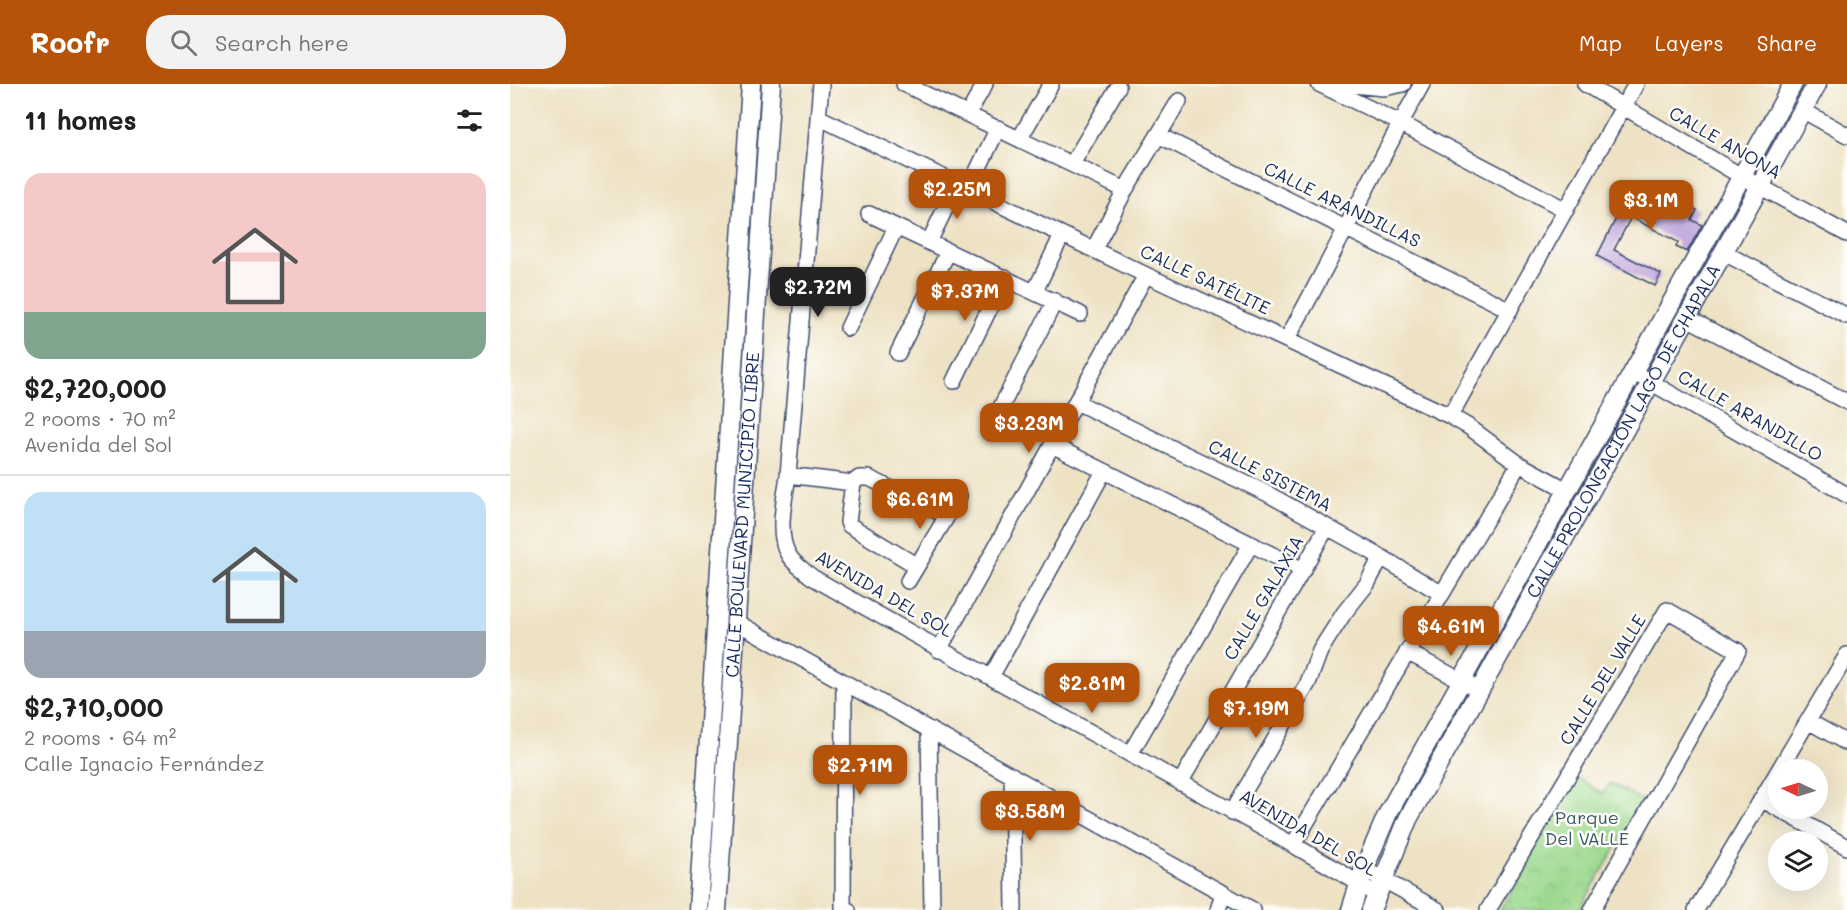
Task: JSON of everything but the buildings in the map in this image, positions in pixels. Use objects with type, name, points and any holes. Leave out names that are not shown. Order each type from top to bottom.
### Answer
[{"type":"main road","name":"CALLE BOULEVARD MUNICIPIO LIBRE","points":[[698,910],[751,84]]},
{"type":"main road","name":"CALLE BOULEVARD MUNICIPIO LIBRE","points":[[717,910],[771,84]]},
{"type":"main road","name":"CALLE PROLONGACIÓN LAGO DE CHAPALA","points":[[1351,910],[1387,815],[1793,84]]},
{"type":"main road","name":"CALLE PROLONGACIÓN LAGO DE CHAPALA","points":[[1377,895],[1408,819],[1816,84]]},
{"type":"street","name":"AVENIDA DEL SOL","points":[[821,84],[783,531],[784,545],[789,556],[812,577],[939,650],[1293,845],[1362,876],[1377,895],[1438,910]]},
{"type":"street","points":[[969,114],[985,84]]},
{"type":"street","points":[[1020,138],[1051,84]]},
{"type":"street","points":[[1319,84],[1400,123],[1566,210]]},
{"type":"street","points":[[1342,84],[1384,88],[1403,84]]},
{"type":"street","points":[[1287,339],[1422,84]]},
{"type":"street","name":"CALLE ANONA","points":[[1585,84],[1742,176],[1847,234]]},
{"type":"street","points":[[1450,416],[1636,84]]},
{"type":"street","points":[[911,85],[1125,190]]},
{"type":"street","points":[[1072,164],[1118,87]]},
{"type":"street","points":[[1094,249],[1125,190],[1179,101]]},
{"type":"street","points":[[1802,110],[1847,135]]},
{"type":"street","name":"CALLE SATÉLITE","points":[[818,117],[1146,275],[1450,416],[1469,427],[1519,464],[1568,490]]},
{"type":"street","points":[[928,242],[998,128]]},
{"type":"street","name":"CALLE ARANDILLAS","points":[[1158,135],[1510,310]]},
{"type":"street","points":[[869,214],[1080,314]]},
{"type":"street","points":[[848,328],[896,227]]},
{"type":"street","points":[[1035,291],[1062,235]]},
{"type":"street","points":[[898,353],[948,252]]},
{"type":"street","points":[[1724,253],[1847,316]]},
{"type":"street","points":[[939,650],[1146,275]]},
{"type":"street","points":[[954,381],[1005,278]]},
{"type":"street","points":[[1002,405],[1055,301]]},
{"type":"street","points":[[1688,318],[1847,402]]},
{"type":"street","name":"CALLE ARANDILLO","points":[[1633,372],[1847,495]]},
{"type":"street","name":"CALLE SISTEMA","points":[[1076,402],[1268,494],[1442,594]]},
{"type":"street","points":[[1052,445],[1303,570]]},
{"type":"street","points":[[1293,845],[1519,464]]},
{"type":"street","points":[[991,677],[1104,471]]},
{"type":"street","points":[[788,475],[853,483]]},
{"type":"street","points":[[917,566],[849,525],[853,483],[859,478],[869,478],[947,516]]},
{"type":"street","points":[[908,581],[959,496]]},
{"type":"street","name":"CALLE GALAXIA","points":[[1180,783],[1328,527]]},
{"type":"street","points":[[1130,754],[1251,544]]},
{"type":"street","points":[[1232,812],[1308,683],[1320,651],[1344,612],[1366,584],[1381,557]]},
{"type":"street","name":"CALLE DEL VALLE","points":[[1488,910],[1667,610],[1738,651],[1592,910]]},
{"type":"street","points":[[736,622],[1253,910]]},
{"type":"street","points":[[1407,652],[1479,690]]},
{"type":"street","points":[[1696,910],[1847,655]]},
{"type":"street","points":[[844,682],[845,910]]},
{"type":"street","points":[[1808,721],[1847,743]]},
{"type":"street","points":[[928,729],[932,910]]},
{"type":"street","points":[[1012,775],[1014,910]]},
{"type":"street","points":[[1761,799],[1847,847]]},
{"type":"street","points":[[1218,910],[1223,893]]},
{"type":"green space","name":"Parque Del VALLE","points":[[1576,777],[1603,794],[1610,783],[1644,801],[1579,910],[1500,910]]}]
